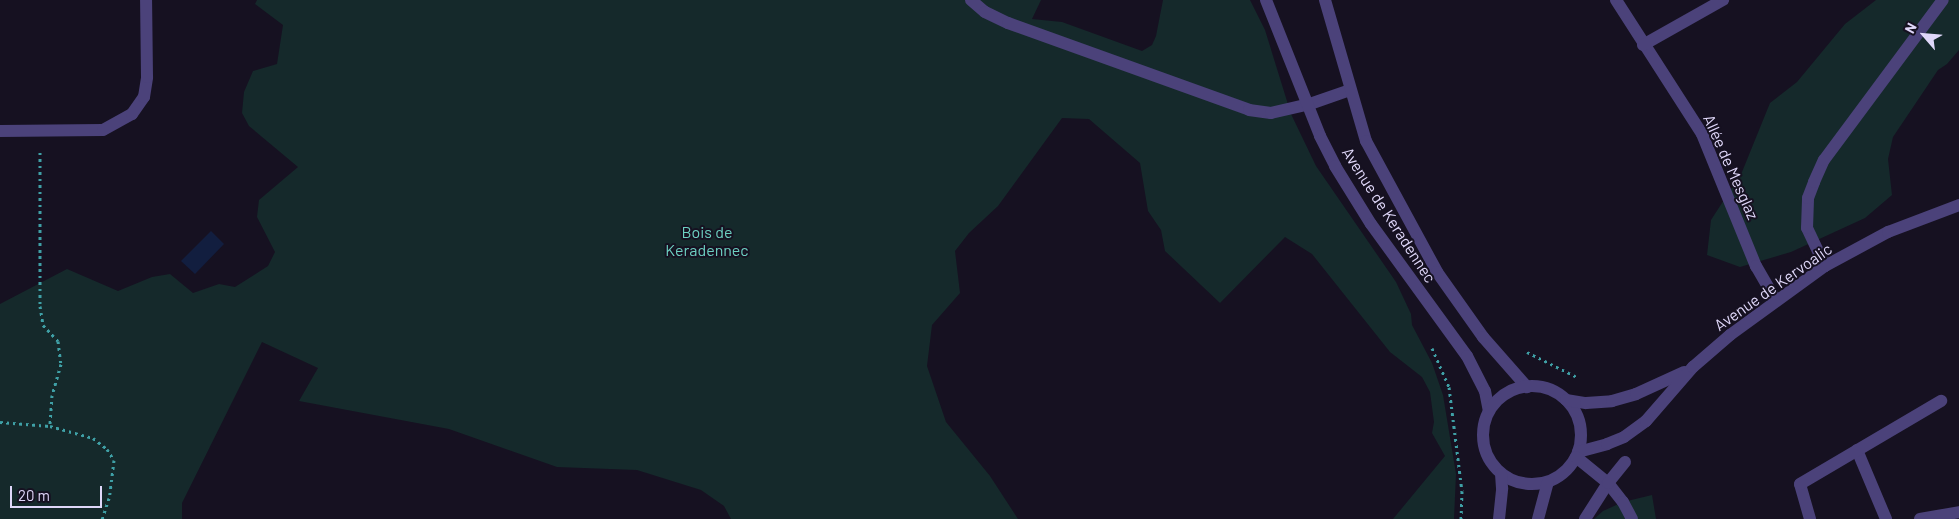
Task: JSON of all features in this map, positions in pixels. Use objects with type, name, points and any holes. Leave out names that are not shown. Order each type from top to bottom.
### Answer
[{"type":"street","points":[[0,131],[103,130],[132,114],[144,97],[147,77],[146,0]]},
{"type":"street","points":[[971,0],[985,12],[1008,23],[1249,110],[1271,113],[1350,90]]},
{"type":"street","name":"Avenue de Keradennec","points":[[1266,0],[1307,104],[1331,158],[1394,258],[1467,356],[1485,391],[1489,411]]},
{"type":"street","name":"Avenue de Keradennec","points":[[1325,0],[1366,142],[1437,272],[1483,337],[1527,387]]},
{"type":"street","name":"Allée de Mesglaz","points":[[1616,0],[1643,45],[1702,134],[1756,266],[1776,300]]},
{"type":"street","points":[[1643,45],[1724,0]]},
{"type":"street","points":[[1825,266],[1807,228],[1808,198],[1814,182],[1824,160],[1943,0]]},
{"type":"street","name":"Avenue de Kervoalic","points":[[1577,454],[1624,437],[1646,421],[1692,367],[1776,300],[1825,266],[1888,232],[1959,205]]},
{"type":"street","name":"Avenue de Kervoalic","points":[[1566,400],[1586,403],[1602,402],[1636,394],[1692,367]]},
{"type":"street","points":[[1527,387],[1548,390],[1566,400],[1579,421],[1581,434],[1577,454],[1559,476],[1548,482],[1533,484],[1518,482],[1502,474],[1490,461],[1484,442],[1483,431],[1489,411],[1499,399],[1512,391],[1527,387]]},
{"type":"street","points":[[1810,519],[1800,484],[1941,401]]},
{"type":"street","points":[[1857,450],[1886,519]]},
{"type":"street","points":[[1577,454],[1608,483],[1623,502],[1632,519]]},
{"type":"street","points":[[1584,519],[1608,483],[1625,462]]},
{"type":"street","points":[[1499,519],[1502,474]]},
{"type":"street","points":[[1538,519],[1548,482]]},
{"type":"street","points":[[1920,519],[1959,512]]},
{"type":"path","points":[[40,132],[40,306],[43,325],[58,341],[61,364],[52,395],[50,426]]},
{"type":"path","points":[[1429,343],[1448,387],[1462,491],[1461,519]]},
{"type":"path","points":[[1522,349],[1580,378]]},
{"type":"path","points":[[0,422],[50,426],[93,438],[107,449],[114,460],[109,498],[102,519]]},
{"type":"green space","name":"Bois de Keradennec","points":[[257,0],[1041,0],[1032,19],[1062,22],[1142,51],[1152,45],[1156,36],[1163,0],[1250,0],[1265,30],[1291,114],[1316,166],[1396,282],[1411,314],[1412,325],[1432,363],[1443,395],[1456,474],[1454,519],[1393,519],[1445,456],[1432,433],[1434,422],[1430,392],[1422,377],[1390,352],[1312,254],[1285,237],[1220,303],[1165,251],[1161,230],[1148,211],[1140,163],[1089,119],[1062,118],[998,206],[969,233],[955,251],[960,293],[932,325],[927,366],[946,422],[990,476],[1018,519],[731,519],[724,506],[701,490],[637,470],[557,467],[449,429],[299,401],[318,368],[262,342],[182,503],[182,519],[0,519],[0,304],[67,269],[118,291],[152,277],[170,274],[193,293],[219,284],[235,287],[268,266],[275,252],[257,217],[259,200],[298,167],[249,126],[242,113],[244,92],[253,71],[277,64],[283,25],[255,4]]},
{"type":"green space","points":[[1876,0],[1959,0],[1959,50],[1947,64],[1938,70],[1893,137],[1888,159],[1892,195],[1865,218],[1791,252],[1740,267],[1707,255],[1711,220],[1742,172],[1770,103],[1797,82],[1845,24]]},
{"type":"green space","points":[[1652,495],[1656,519],[1594,519],[1603,511],[1623,502]]},
{"type":"water","points":[[211,231],[224,244],[195,274],[181,261]]}]
